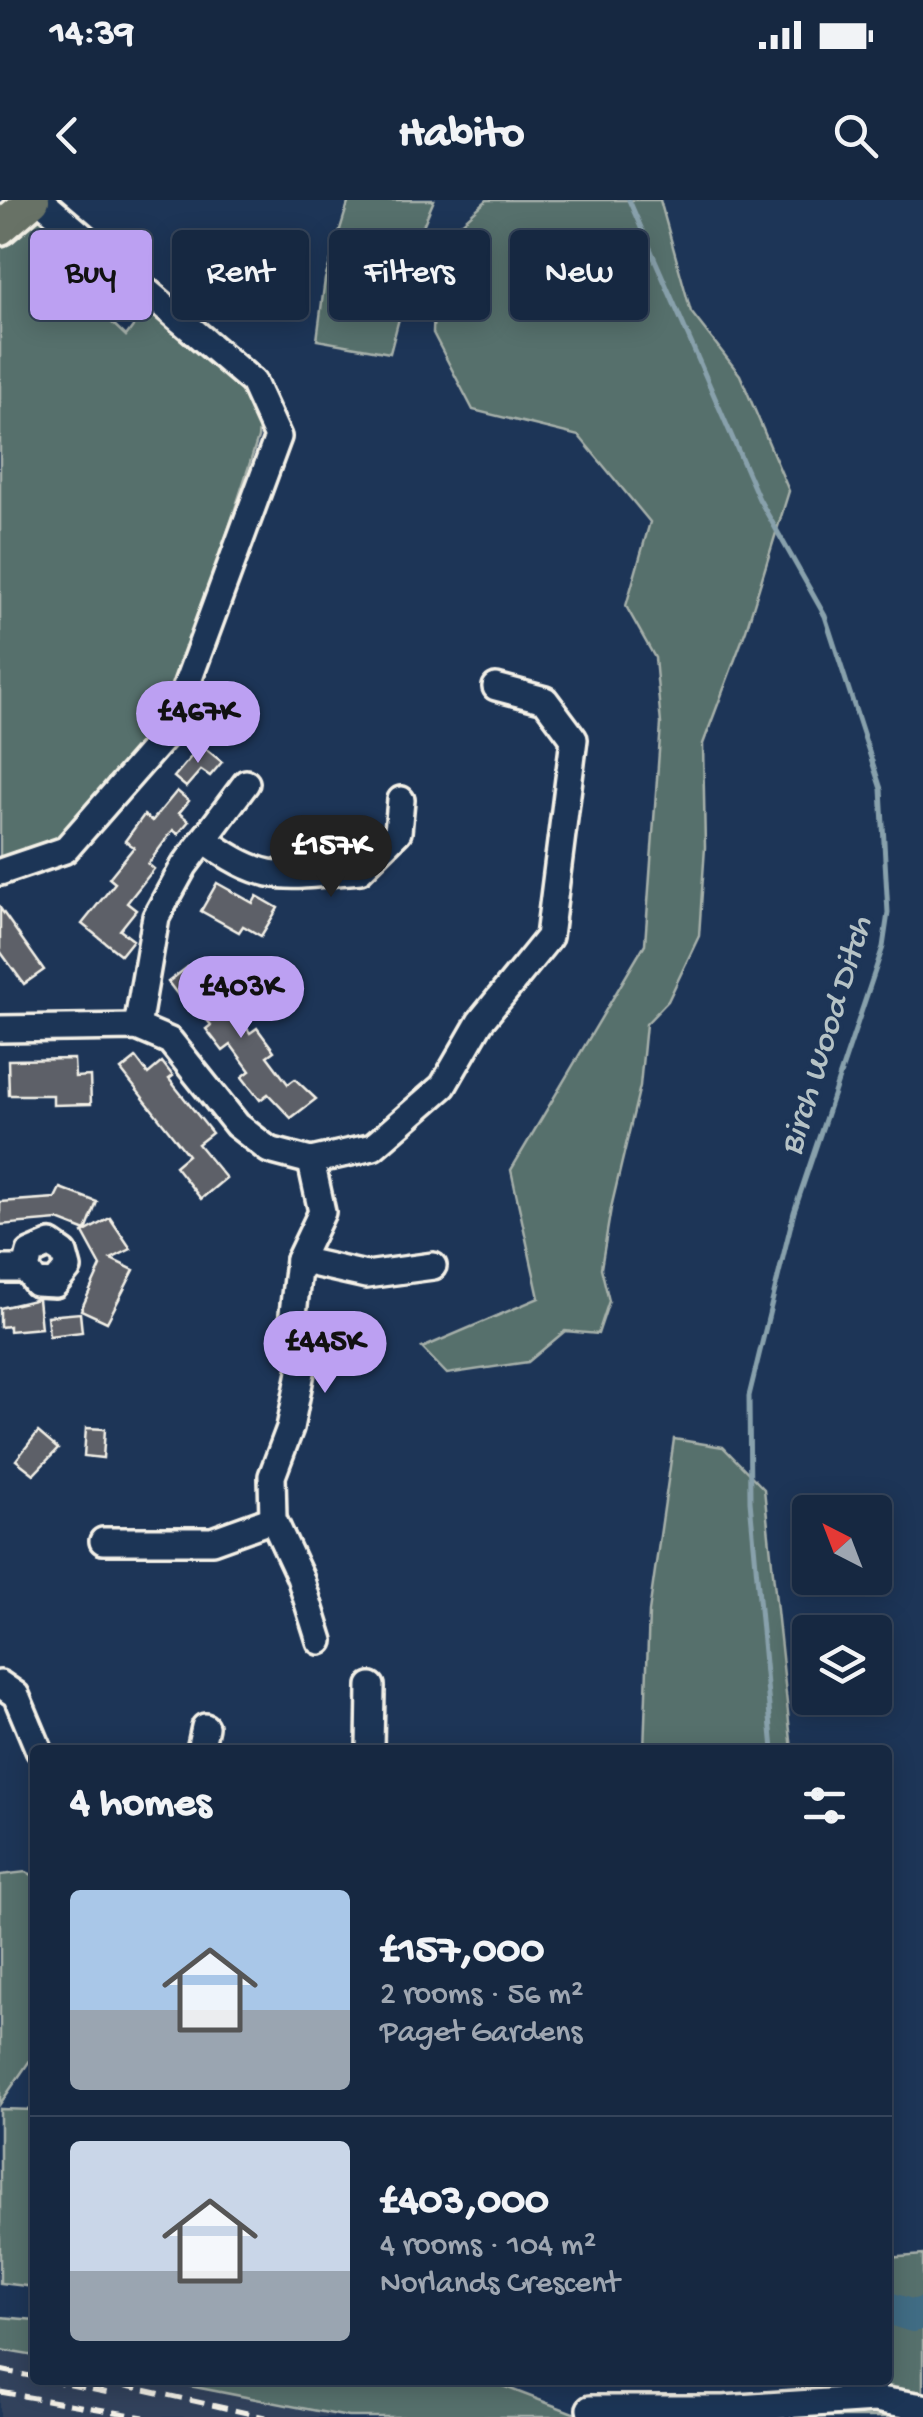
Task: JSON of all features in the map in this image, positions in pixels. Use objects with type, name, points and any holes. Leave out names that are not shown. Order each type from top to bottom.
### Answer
[{"type":"main road","points":[[0,228],[37,200]]},
{"type":"street","points":[[0,872],[65,850],[170,730],[278,437],[254,382],[37,200]]},
{"type":"street","points":[[0,1029],[137,1027],[170,1041],[237,1124],[269,1150],[312,1161],[373,1147],[443,1086],[480,1022],[548,936],[574,739],[545,700],[496,688]]},
{"type":"street","points":[[137,1027],[156,917],[204,838],[246,783]]},
{"type":"street","points":[[204,838],[238,866],[280,876],[360,870],[398,832],[401,800]]},
{"type":"street","points":[[312,1161],[322,1212],[300,1260],[293,1314],[304,1357],[290,1428],[272,1476],[273,1519],[300,1577],[320,1642]]},
{"type":"street","points":[[300,1260],[366,1276],[434,1266]]},
{"type":"street","points":[[0,1269],[26,1269]]},
{"type":"street","points":[[103,1540],[212,1541],[273,1519]]},
{"type":"street","points":[[0,1684],[16,1695],[38,1745]]},
{"type":"street","points":[[370,1745],[371,1686]]},
{"type":"street","points":[[591,2413],[874,2399],[923,2407]]},
{"type":"shaded area","points":[[0,2317],[30,2320],[30,2385],[425,2385],[543,2417],[0,2417]]},
{"type":"green space","points":[[349,200],[434,200],[422,230],[340,230]]},
{"type":"green space","points":[[487,200],[660,200],[691,312],[740,375],[789,491],[746,630],[703,744],[705,847],[699,936],[668,1001],[646,1024],[640,1086],[601,1268],[609,1301],[598,1334],[565,1331],[528,1362],[447,1374],[422,1348],[539,1298],[511,1170],[645,944],[661,724],[655,658],[626,606],[650,522],[579,436],[473,410],[433,333],[433,320],[490,320],[490,230],[454,230]]},
{"type":"green space","points":[[32,212],[53,230],[30,230],[30,320],[109,320],[126,336],[138,320],[152,320],[152,301],[246,386],[260,415],[258,438],[212,580],[159,723],[59,838],[0,857],[0,243]]},
{"type":"green space","points":[[329,266],[329,320],[399,320],[390,353],[317,340]]},
{"type":"green space","points":[[674,1439],[723,1447],[764,1489],[791,1745],[644,1745],[649,1612]]},
{"type":"green space","points":[[30,1874],[30,2060],[0,2104],[0,1875]]},
{"type":"green space","points":[[0,2109],[30,2110],[30,2286],[0,2283]]},
{"type":"green space","points":[[923,2255],[923,2417],[348,2417],[185,2385],[500,2385],[581,2416],[824,2405],[820,2385],[892,2385],[892,2258]]},
{"type":"green space","points":[[0,2317],[30,2320],[30,2355],[0,2350]]},
{"type":"building","points":[[201,745],[222,762],[210,776],[201,770],[186,787],[174,777]]},
{"type":"building","points":[[177,791],[189,801],[179,813],[189,821],[178,834],[173,830],[148,864],[154,869],[127,903],[136,910],[120,930],[133,940],[121,955],[82,924],[115,883],[109,878],[134,847],[125,841],[144,815],[152,821]]},
{"type":"building","points":[[217,883],[253,903],[257,896],[278,908],[261,936],[243,926],[239,932],[201,911]]},
{"type":"building","points":[[0,908],[44,970],[24,984],[0,951]]},
{"type":"building","points":[[193,963],[210,987],[217,982],[250,1033],[257,1028],[274,1051],[267,1056],[288,1084],[295,1079],[316,1099],[291,1118],[268,1094],[260,1100],[242,1077],[250,1071],[231,1045],[223,1051],[206,1029],[211,1025],[191,1000],[185,1004],[168,982]]},
{"type":"building","points":[[136,1058],[148,1074],[162,1062],[173,1076],[169,1079],[212,1133],[198,1144],[226,1178],[201,1199],[175,1166],[188,1155],[121,1070]]},
{"type":"building","points":[[74,1059],[75,1077],[90,1076],[91,1104],[53,1105],[53,1095],[9,1095],[8,1060]]},
{"type":"building","points":[[60,1188],[97,1202],[86,1231],[58,1220],[0,1225],[0,1202],[55,1198]]},
{"type":"building","points":[[110,1218],[131,1249],[111,1259],[134,1270],[107,1322],[81,1310],[101,1266],[83,1233]]},
{"type":"building","points":[[38,1299],[41,1328],[9,1331],[9,1326],[0,1327],[0,1308]]},
{"type":"building","points":[[80,1313],[82,1332],[49,1336],[47,1316]]},
{"type":"building","points":[[86,1428],[105,1429],[103,1458],[84,1456]]},
{"type":"building","points":[[38,1432],[58,1449],[34,1474],[16,1460]]},
{"type":"waterway","name":"Birch Wood Ditch","points":[[629,200],[759,499],[825,616],[881,789],[888,913],[883,947],[794,1212],[749,1396],[750,1501],[773,1745]]},
{"type":"waterway","points":[[892,2309],[913,2316],[923,2313]]},
{"type":"railway","points":[[0,2370],[30,2376]]},
{"type":"railway","points":[[71,2385],[113,2394]]},
{"type":"railway","points":[[122,2385],[265,2417]]},
{"type":"railway","points":[[0,2392],[144,2417]]}]
